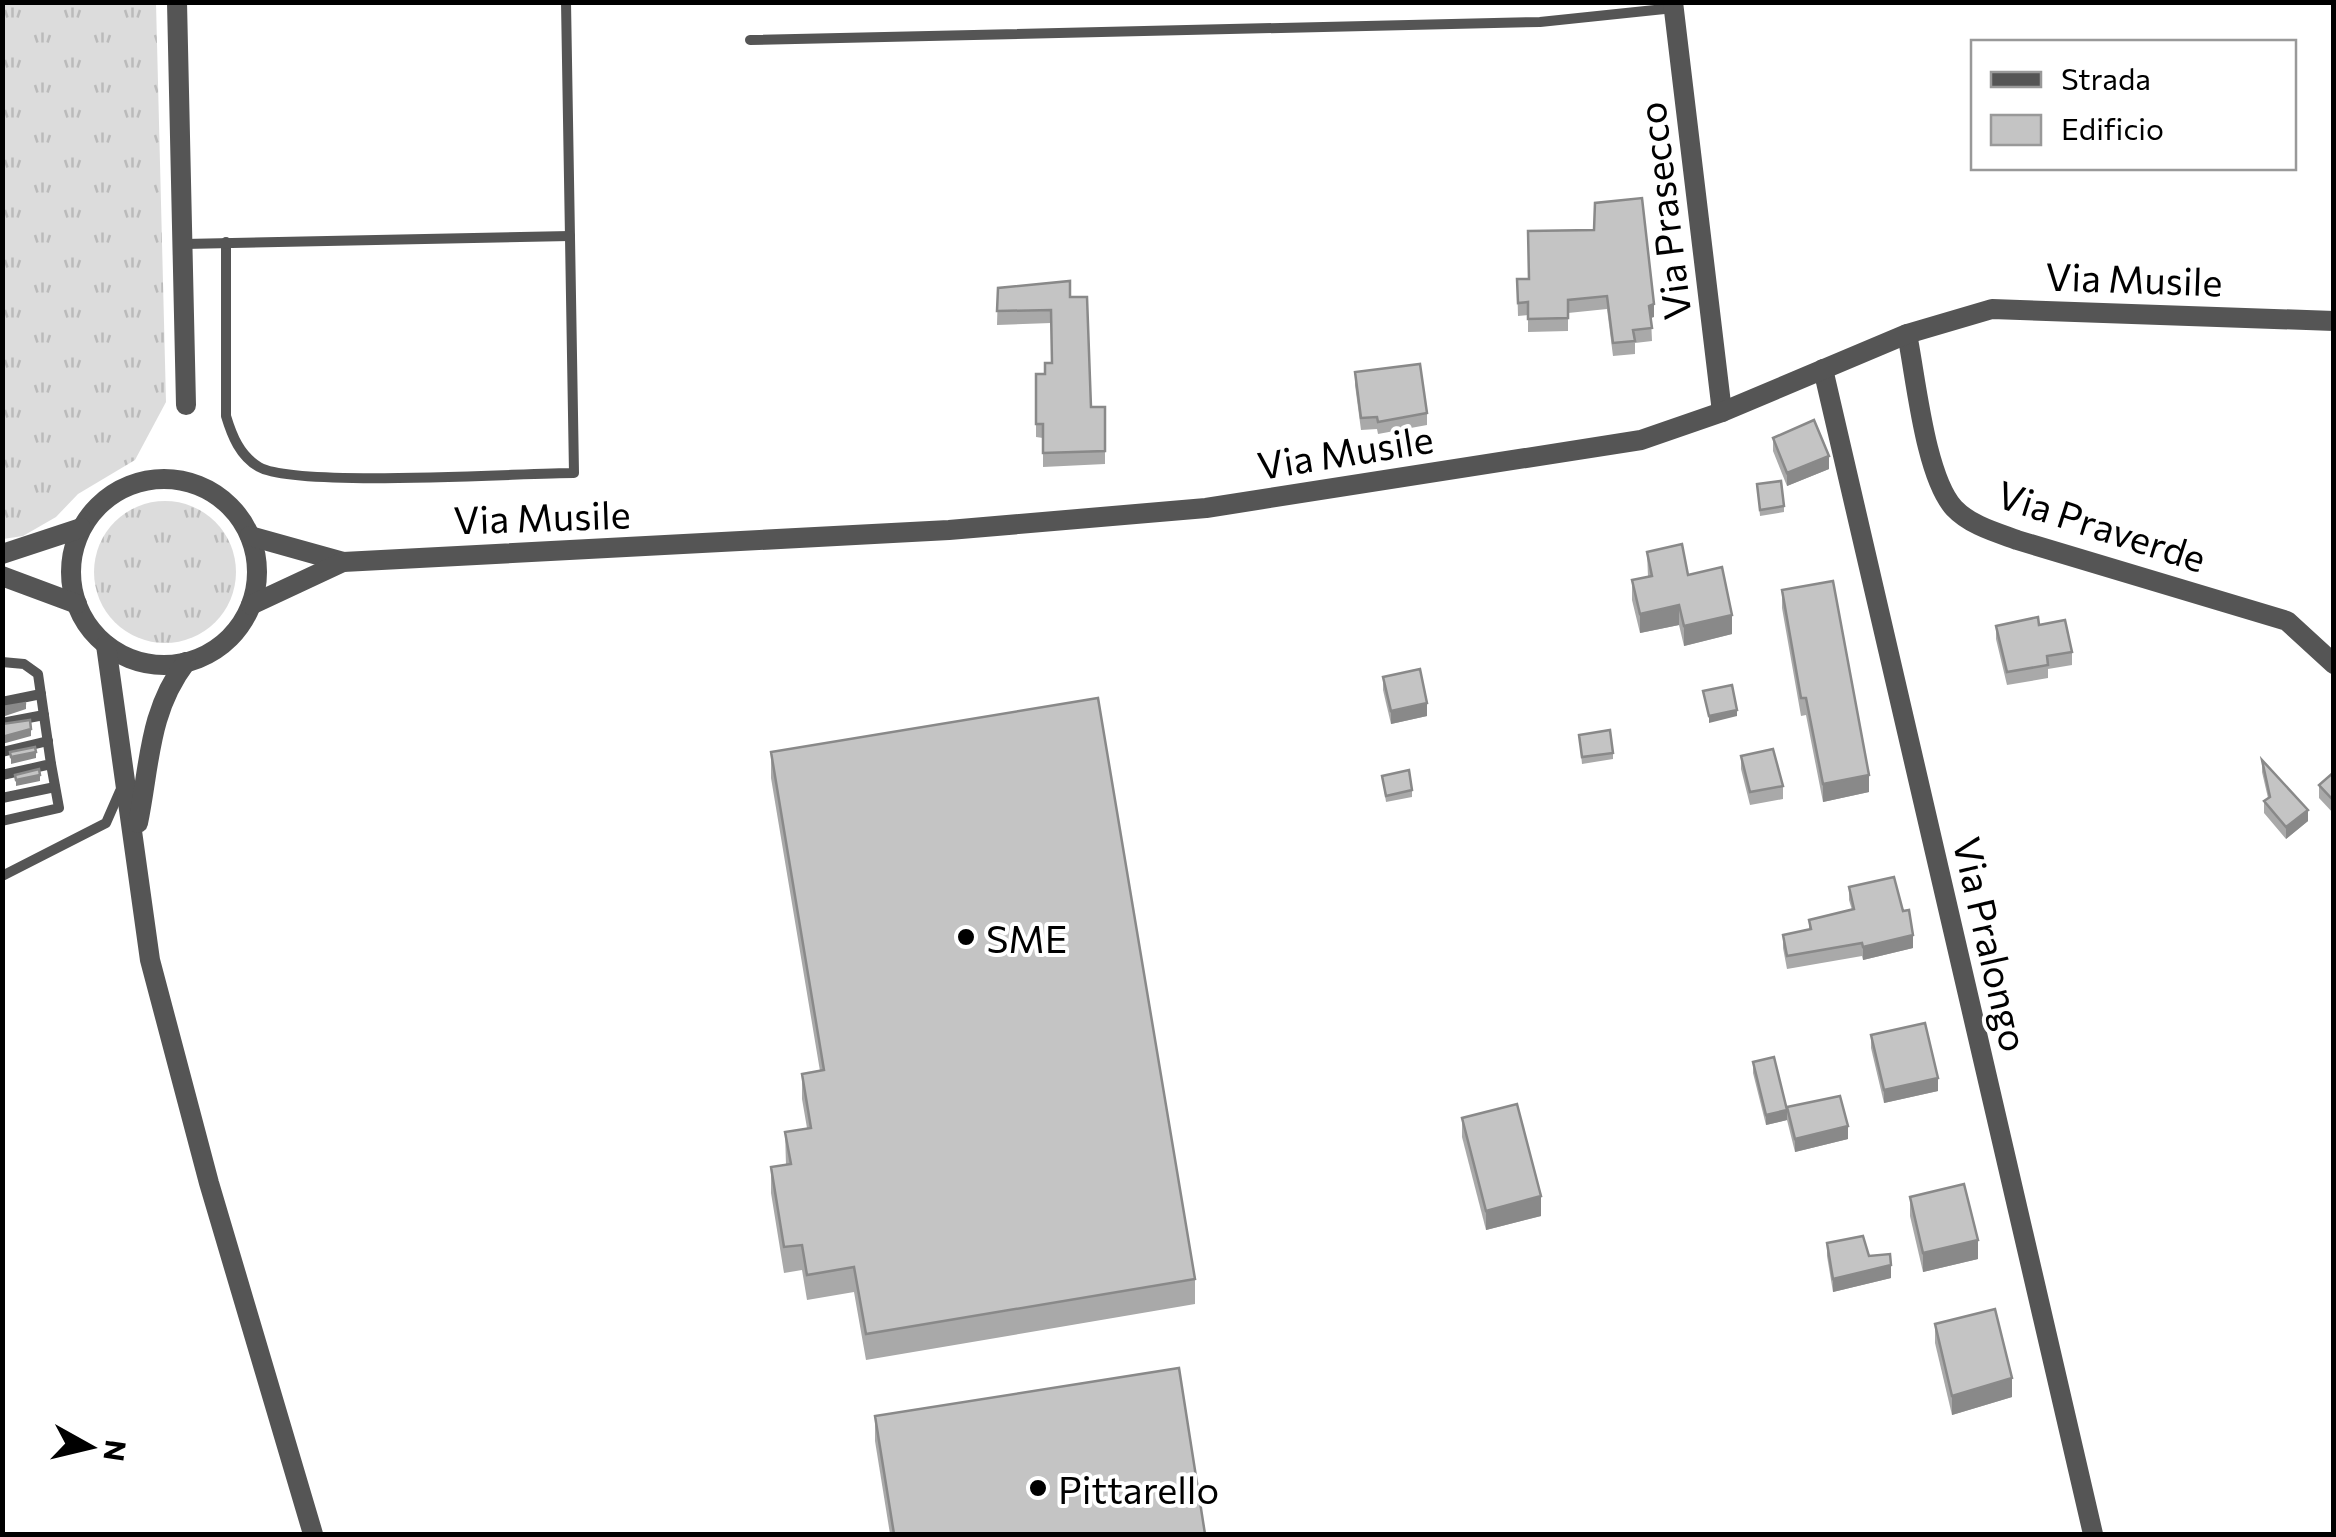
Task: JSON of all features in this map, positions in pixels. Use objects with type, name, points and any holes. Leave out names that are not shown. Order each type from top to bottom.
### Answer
[{"type":"street","points":[[178,2],[186,406]]},
{"type":"street","name":"Via Prasecco","points":[[1674,6],[1722,412]]},
{"type":"street","name":"Via Musile","points":[[343,562],[949,530],[1206,508],[1641,440],[1722,412],[1908,334],[1992,309],[2334,320]]},
{"type":"street","name":"Via Praverde","points":[[1908,334],[1936,472],[1953,507],[1976,525],[2288,620],[2334,664]]},
{"type":"street","name":"Via Pralongo","points":[[1823,369],[2092,1534]]},
{"type":"street","points":[[135,835],[161,699],[186,662],[229,638],[251,605],[257,578],[250,536],[239,516],[213,492],[184,480],[164,478],[133,483],[112,494],[82,528],[71,566],[76,604],[106,645],[150,960],[312,1534]]},
{"type":"street","points":[[2,554],[82,528]]},
{"type":"street","points":[[250,536],[343,562]]},
{"type":"street","points":[[251,605],[343,562]]},
{"type":"street","points":[[2,576],[76,604]]},
{"type":"street","points":[[106,645],[144,663],[186,662]]},
{"type":"lane","points":[[226,242],[226,416],[232,437],[255,464],[299,475],[574,473],[566,2]]},
{"type":"lane","points":[[750,40],[1540,22],[1674,6]]},
{"type":"lane","points":[[184,244],[570,236]]},
{"type":"lane","points":[[2,662],[24,664],[38,674],[59,808],[2,821]]},
{"type":"lane","points":[[2,702],[41,694]]},
{"type":"lane","points":[[2,723],[44,715]]},
{"type":"lane","points":[[2,752],[48,741]]},
{"type":"lane","points":[[2,775],[52,764]]},
{"type":"lane","points":[[2,876],[106,822],[117,803],[124,775]]},
{"type":"lane","points":[[2,798],[55,787]]},
{"type":"green space","points":[[3,2],[156,3],[166,402],[135,460],[78,494],[56,517],[23,536],[3,539]]},
{"type":"green space","points":[[165,501],[192,506],[215,522],[231,545],[236,572],[231,599],[215,622],[192,638],[165,643],[138,638],[115,622],[99,599],[94,572],[99,545],[115,522],[138,506]]},
{"type":"building","points":[[1642,198],[1654,304],[1649,306],[1652,328],[1633,330],[1635,341],[1613,343],[1607,296],[1568,300],[1568,318],[1528,319],[1528,302],[1518,303],[1517,279],[1529,279],[1528,231],[1594,230],[1595,203]]},
{"type":"building","points":[[1070,281],[1070,297],[1087,297],[1091,407],[1105,407],[1105,451],[1043,453],[1043,424],[1036,424],[1036,374],[1045,374],[1045,363],[1052,363],[1051,310],[997,311],[998,288]]},
{"type":"building","points":[[1420,364],[1427,413],[1378,422],[1377,417],[1361,418],[1355,372]]},
{"type":"building","points":[[1814,420],[1829,456],[1787,473],[1773,438]]},
{"type":"building","points":[[1781,481],[1784,506],[1760,510],[1757,484]]},
{"type":"building","points":[[1682,544],[1688,575],[1722,567],[1732,615],[1684,626],[1679,605],[1640,614],[1632,580],[1652,576],[1647,552]]},
{"type":"building","points":[[1833,581],[1869,775],[1823,784],[1806,698],[1801,698],[1782,590]]},
{"type":"building","points":[[2038,617],[2039,625],[2065,620],[2072,652],[2047,656],[2048,665],[2007,672],[1996,626]]},
{"type":"building","points":[[1420,669],[1427,703],[1391,711],[1383,677]]},
{"type":"building","points":[[1732,685],[1737,710],[1709,716],[1703,691]]},
{"type":"building","name":"SME","points":[[1098,698],[1195,1279],[866,1334],[854,1267],[807,1275],[802,1245],[784,1247],[771,1167],[791,1164],[785,1132],[811,1128],[802,1074],[824,1070],[771,752]]},
{"type":"building","points":[[30,720],[31,729],[2,737],[2,724]]},
{"type":"building","points":[[1610,730],[1613,753],[1582,757],[1579,735]]},
{"type":"building","points":[[35,747],[36,752],[11,757],[10,752]]},
{"type":"building","points":[[1773,749],[1783,786],[1750,792],[1741,756]]},
{"type":"building","points":[[2262,760],[2308,810],[2286,827],[2264,801],[2270,797]]},
{"type":"building","points":[[39,769],[40,775],[16,780],[15,775]]},
{"type":"building","points":[[1409,770],[1412,790],[1386,796],[1382,776]]},
{"type":"building","points":[[2334,772],[2334,801],[2319,785]]},
{"type":"building","points":[[1894,877],[1903,911],[1909,910],[1913,935],[1863,947],[1862,943],[1787,956],[1783,935],[1811,929],[1809,920],[1854,909],[1849,887]]},
{"type":"building","points":[[1925,1023],[1938,1078],[1884,1090],[1871,1035]]},
{"type":"building","points":[[1774,1057],[1787,1110],[1766,1115],[1753,1062]]},
{"type":"building","points":[[1840,1096],[1848,1126],[1795,1139],[1787,1107]]},
{"type":"building","points":[[1517,1104],[1541,1196],[1486,1211],[1462,1118]]},
{"type":"building","points":[[1964,1184],[1978,1240],[1923,1253],[1910,1197]]},
{"type":"building","points":[[1863,1236],[1869,1256],[1890,1254],[1891,1265],[1833,1279],[1827,1243]]},
{"type":"building","points":[[1995,1309],[2012,1378],[1952,1396],[1935,1324]]},
{"type":"building","name":"Pittarello","points":[[1179,1368],[1205,1534],[894,1534],[875,1416]]},
{"type":"place","name":"SME","points":[[966,937]]},
{"type":"place","name":"Pittarello","points":[[1038,1488]]}]
